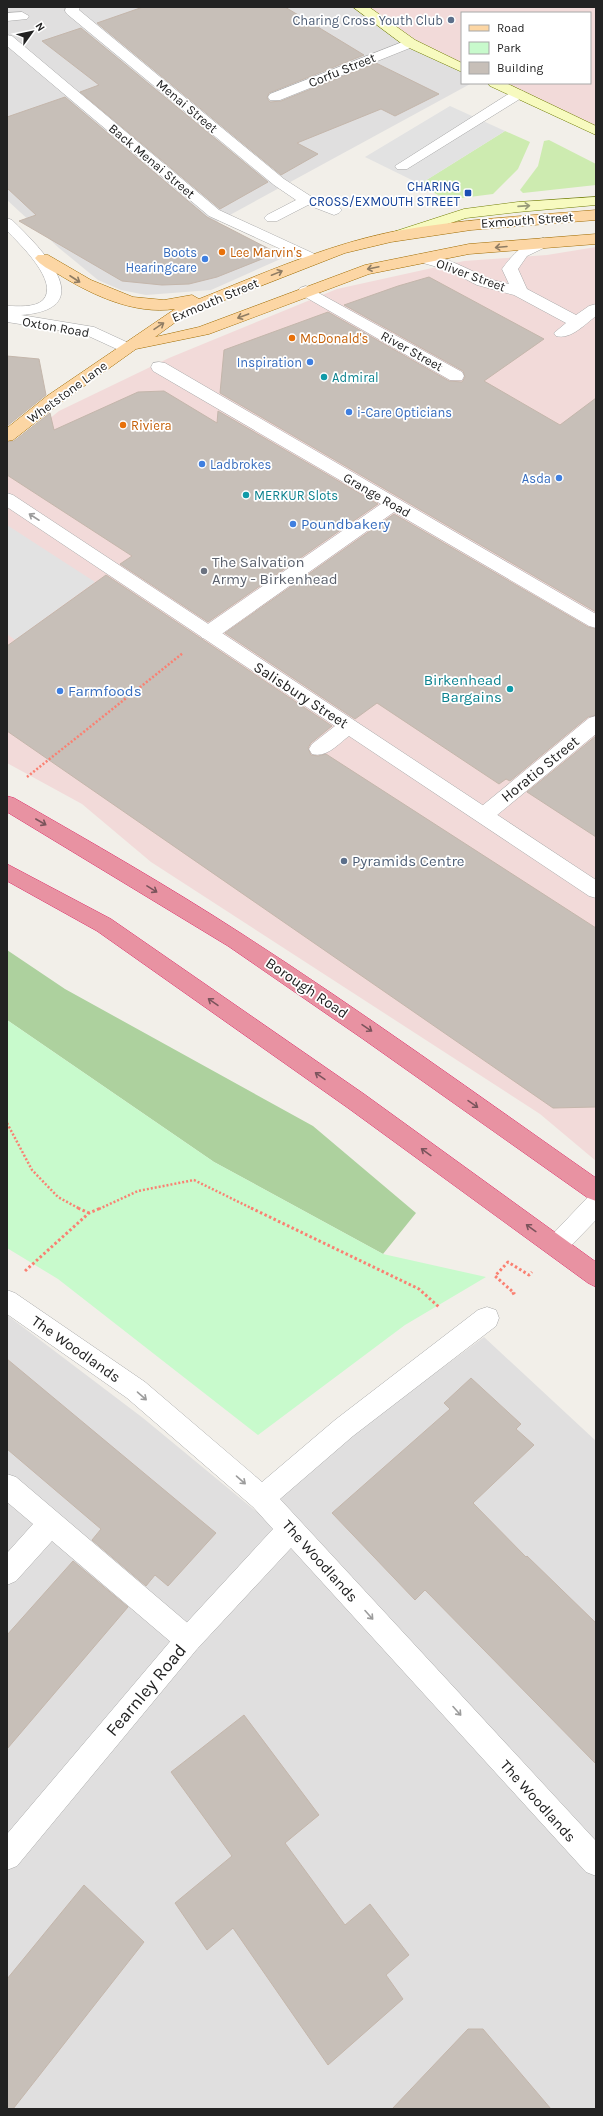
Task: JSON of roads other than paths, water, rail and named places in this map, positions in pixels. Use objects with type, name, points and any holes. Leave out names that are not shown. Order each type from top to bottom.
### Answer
[{"type":"highway","name":"Borough Road","points":[[7,802],[119,868],[233,939],[372,1032],[596,1191]]},
{"type":"highway","points":[[7,872],[104,925],[356,1101],[596,1276]]},
{"type":"main road","name":"Exmouth Street","points":[[127,348],[178,313],[314,259],[392,237],[471,225],[596,215]]},
{"type":"main road","name":"Exmouth Street","points":[[127,348],[202,331],[365,270],[469,249],[596,239]]},
{"type":"main road","points":[[42,258],[82,284],[124,301],[165,305],[219,296]]},
{"type":"main road","name":"Whetstone Lane","points":[[7,436],[53,400],[127,348]]},
{"type":"street","name":"Menai Street","points":[[73,7],[72,11],[279,182],[307,200],[334,210]]},
{"type":"street","points":[[360,7],[410,43],[461,68]]},
{"type":"street","points":[[7,17],[22,16]]},
{"type":"street","name":"Back Menai Street","points":[[7,39],[214,213],[314,259]]},
{"type":"street","name":"Corfu Street","points":[[275,97],[410,43]]},
{"type":"street","points":[[497,84],[596,131]]},
{"type":"street","points":[[402,166],[518,94]]},
{"type":"street","points":[[272,218],[307,200]]},
{"type":"street","points":[[392,237],[464,214],[518,207],[596,201]]},
{"type":"street","points":[[7,223],[42,258],[54,283],[55,294],[48,303],[31,310],[7,311]]},
{"type":"street","name":"Oliver Street","points":[[520,292],[510,269],[522,253],[543,243]]},
{"type":"street","name":"Oliver Street","points":[[421,258],[453,267],[484,282],[520,292],[578,322]]},
{"type":"street","name":"River Street","points":[[306,292],[456,376]]},
{"type":"street","points":[[562,333],[595,309]]},
{"type":"street","name":"Oxton Road","points":[[7,318],[88,330],[127,348]]},
{"type":"street","name":"Grange Road","points":[[159,367],[596,622]]},
{"type":"street","name":"Salisbury Street","points":[[7,499],[596,890]]},
{"type":"street","points":[[209,633],[393,504]]},
{"type":"street","name":"Horatio Street","points":[[484,815],[596,723]]},
{"type":"street","points":[[319,750],[349,726]]},
{"type":"street","points":[[556,1246],[596,1204]]},
{"type":"street","name":"The Woodlands","points":[[7,1301],[136,1390],[262,1498],[596,1862]]},
{"type":"street","points":[[262,1498],[344,1428],[487,1318]]},
{"type":"street","points":[[7,1486],[188,1640]]},
{"type":"street","points":[[7,1572],[51,1523]]},
{"type":"street","name":"Fearnley Road","points":[[7,1856],[188,1640],[290,1529]]},
{"type":"place","name":"Charing Cross Youth Club","points":[[451,20]]},
{"type":"place","name":"CHARING CROSS/EXMOUTH STREET","points":[[468,193]]},
{"type":"place","name":"Lee Marvin's","points":[[222,252]]},
{"type":"place","name":"Boots Hearingcare","points":[[205,259]]},
{"type":"place","name":"McDonald's","points":[[292,338]]},
{"type":"place","name":"Inspiration","points":[[310,362]]},
{"type":"place","name":"Admiral","points":[[324,377]]},
{"type":"place","name":"i-Care Opticians","points":[[349,412]]},
{"type":"place","name":"Riviera","points":[[123,425]]},
{"type":"place","name":"Ladbrokes","points":[[202,464]]},
{"type":"place","name":"Asda","points":[[559,478]]},
{"type":"place","name":"MERKUR Slots","points":[[246,495]]},
{"type":"place","name":"Poundbakery","points":[[293,524]]},
{"type":"place","name":"The Salvation Army - Birkenhead","points":[[204,571]]},
{"type":"place","name":"Birkenhead Bargains","points":[[510,689]]},
{"type":"place","name":"Farmfoods","points":[[60,691]]},
{"type":"place","name":"Pyramids Centre","points":[[344,861]]}]
